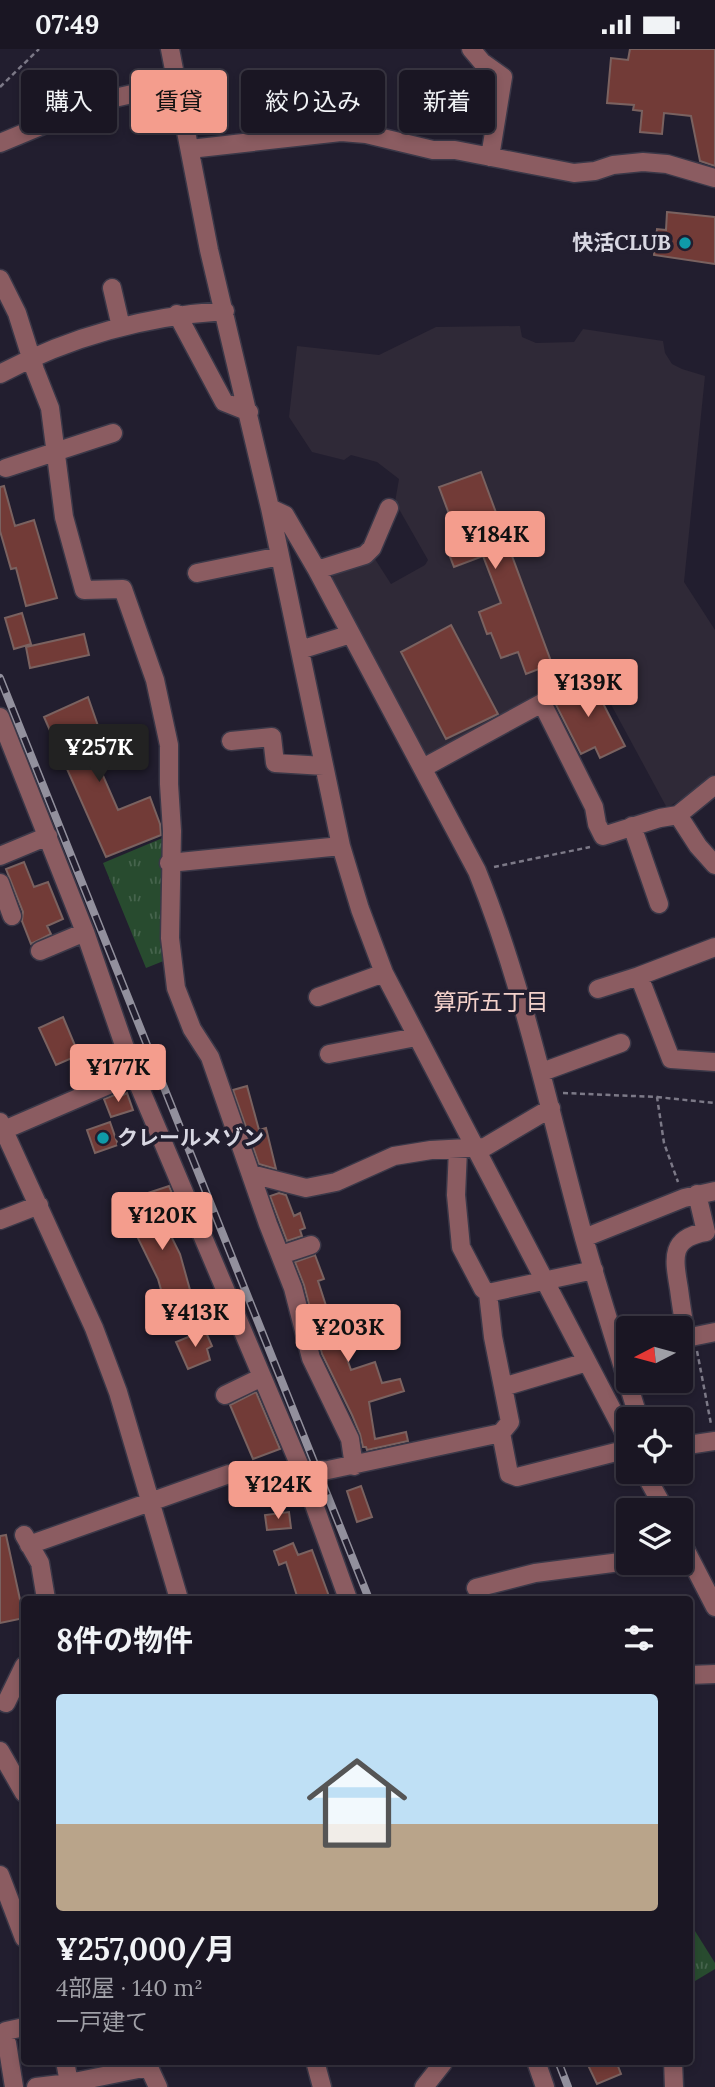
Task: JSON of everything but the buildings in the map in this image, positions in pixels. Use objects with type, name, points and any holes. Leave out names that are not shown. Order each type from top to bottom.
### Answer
[{"type":"street","points":[[170,49],[174,70]]},
{"type":"street","points":[[471,49],[482,62],[503,77],[490,157]]},
{"type":"street","points":[[0,143],[101,101],[131,94]]},
{"type":"street","points":[[190,149],[341,132],[366,134],[433,150],[455,151],[574,173],[643,162],[667,164],[715,178]]},
{"type":"street","points":[[187,133],[209,250],[270,508],[341,846],[360,909],[384,973],[466,1149],[545,1281],[616,1411]]},
{"type":"street","points":[[0,279],[17,313],[34,370],[50,408],[64,517],[84,590],[123,589],[155,680],[170,745],[170,938],[176,988],[192,1029],[210,1057],[293,1288],[311,1358],[350,1439],[354,1466]]},
{"type":"street","points":[[112,288],[121,327]]},
{"type":"street","points":[[0,374],[32,357],[121,327],[177,314],[225,310]]},
{"type":"street","points":[[177,314],[224,402],[248,412]]},
{"type":"street","points":[[6,467],[113,433]]},
{"type":"street","points":[[270,508],[285,515],[317,570],[477,871],[498,922],[542,1072],[584,1238],[616,1331]]},
{"type":"street","points":[[317,570],[365,555],[372,548],[389,508]]},
{"type":"street","points":[[197,573],[280,555]]},
{"type":"street","points":[[300,650],[351,633]]},
{"type":"street","points":[[423,768],[542,703],[594,807],[597,824],[603,836],[678,815],[715,785]]},
{"type":"street","points":[[0,717],[85,932],[134,1075],[302,1471],[347,1596]]},
{"type":"street","points":[[231,741],[272,737],[275,763],[324,766]]},
{"type":"street","points":[[678,815],[698,846],[715,865]]},
{"type":"street","points":[[632,826],[659,904]]},
{"type":"street","points":[[0,856],[48,836]]},
{"type":"street","points":[[169,863],[341,846]]},
{"type":"street","points":[[0,883],[12,916]]},
{"type":"street","points":[[40,951],[85,932]]},
{"type":"street","points":[[598,989],[715,947]]},
{"type":"street","points":[[318,997],[384,973]]},
{"type":"street","points":[[639,976],[671,1059],[715,1062]]},
{"type":"street","points":[[330,1054],[416,1037]]},
{"type":"street","points":[[542,1072],[621,1043]]},
{"type":"street","points":[[134,1075],[2,1126],[8,1160],[39,1205],[94,1328],[118,1392],[178,1596]]},
{"type":"street","points":[[251,1174],[306,1188],[335,1182],[394,1156],[466,1149],[494,1142],[549,1101]]},
{"type":"street","points":[[46,1596],[40,1563],[27,1540],[151,1502],[229,1474],[354,1466],[501,1433],[510,1422],[488,1293],[483,1289],[461,1247],[456,1195],[466,1149]]},
{"type":"street","points":[[584,1238],[690,1196],[715,1191]]},
{"type":"street","points":[[683,1316],[674,1259],[682,1242],[693,1234],[706,1232],[690,1196]]},
{"type":"street","points":[[0,1220],[39,1205]]},
{"type":"street","points":[[281,1255],[311,1245]]},
{"type":"street","points":[[488,1293],[594,1270]]},
{"type":"street","points":[[693,1337],[715,1332]]},
{"type":"street","points":[[503,1387],[587,1362]]},
{"type":"street","points":[[225,1395],[262,1377]]},
{"type":"street","points":[[501,1433],[509,1474],[517,1477],[616,1438]]},
{"type":"street","points":[[693,1444],[715,1441]]},
{"type":"street","points":[[476,1588],[535,1573],[616,1563]]},
{"type":"street","points":[[693,1566],[715,1607]]},
{"type":"street","points":[[3,1703],[21,1671]]},
{"type":"street","points":[[693,1675],[715,1674]]},
{"type":"street","points":[[3,1703],[21,1702]]},
{"type":"street","points":[[0,1751],[21,1788]]},
{"type":"street","points":[[0,1875],[21,1930]]},
{"type":"street","points":[[14,2087],[7,2043],[1,2039],[6,2031],[21,2028]]},
{"type":"street","points":[[66,2065],[69,2083]]},
{"type":"street","points":[[36,2087],[69,2083],[143,2065]]},
{"type":"street","points":[[147,2065],[158,2087]]},
{"type":"street","points":[[316,2065],[322,2087]]},
{"type":"street","points":[[424,2087],[441,2065]]},
{"type":"street","points":[[537,2065],[545,2087]]},
{"type":"street","points":[[673,2065],[674,2087]]},
{"type":"path","points":[[0,87],[39,49]]},
{"type":"path","points":[[477,871],[595,846],[603,836]]},
{"type":"path","points":[[657,1097],[664,1143],[690,1196]]},
{"type":"path","points":[[549,1101],[657,1097],[715,1103]]},
{"type":"path","points":[[693,1360],[715,1441]]},
{"type":"shaded area","points":[[520,326],[522,337],[536,343],[574,342],[583,329],[663,341],[665,353],[672,364],[705,376],[684,582],[715,630],[715,773],[699,788],[667,808],[594,673],[545,695],[432,756],[422,753],[330,580],[334,571],[373,556],[391,584],[425,565],[428,560],[395,502],[399,479],[377,462],[351,455],[344,460],[312,452],[289,417],[297,346],[379,355],[436,327]]},
{"type":"green space","points":[[165,837],[166,960],[146,968],[103,863]]},
{"type":"green space","points":[[693,1928],[715,1963],[715,1969],[693,1982]]},
{"type":"railway","points":[[0,678],[368,1596]]},
{"type":"railway","points":[[560,2065],[568,2087]]},
{"type":"place","name":"快活CLUB","points":[[685,243]]},
{"type":"place","name":"クレールメゾン","points":[[103,1138]]},
{"type":"district","name":"算所五丁目","points":[[491,1002]]}]
